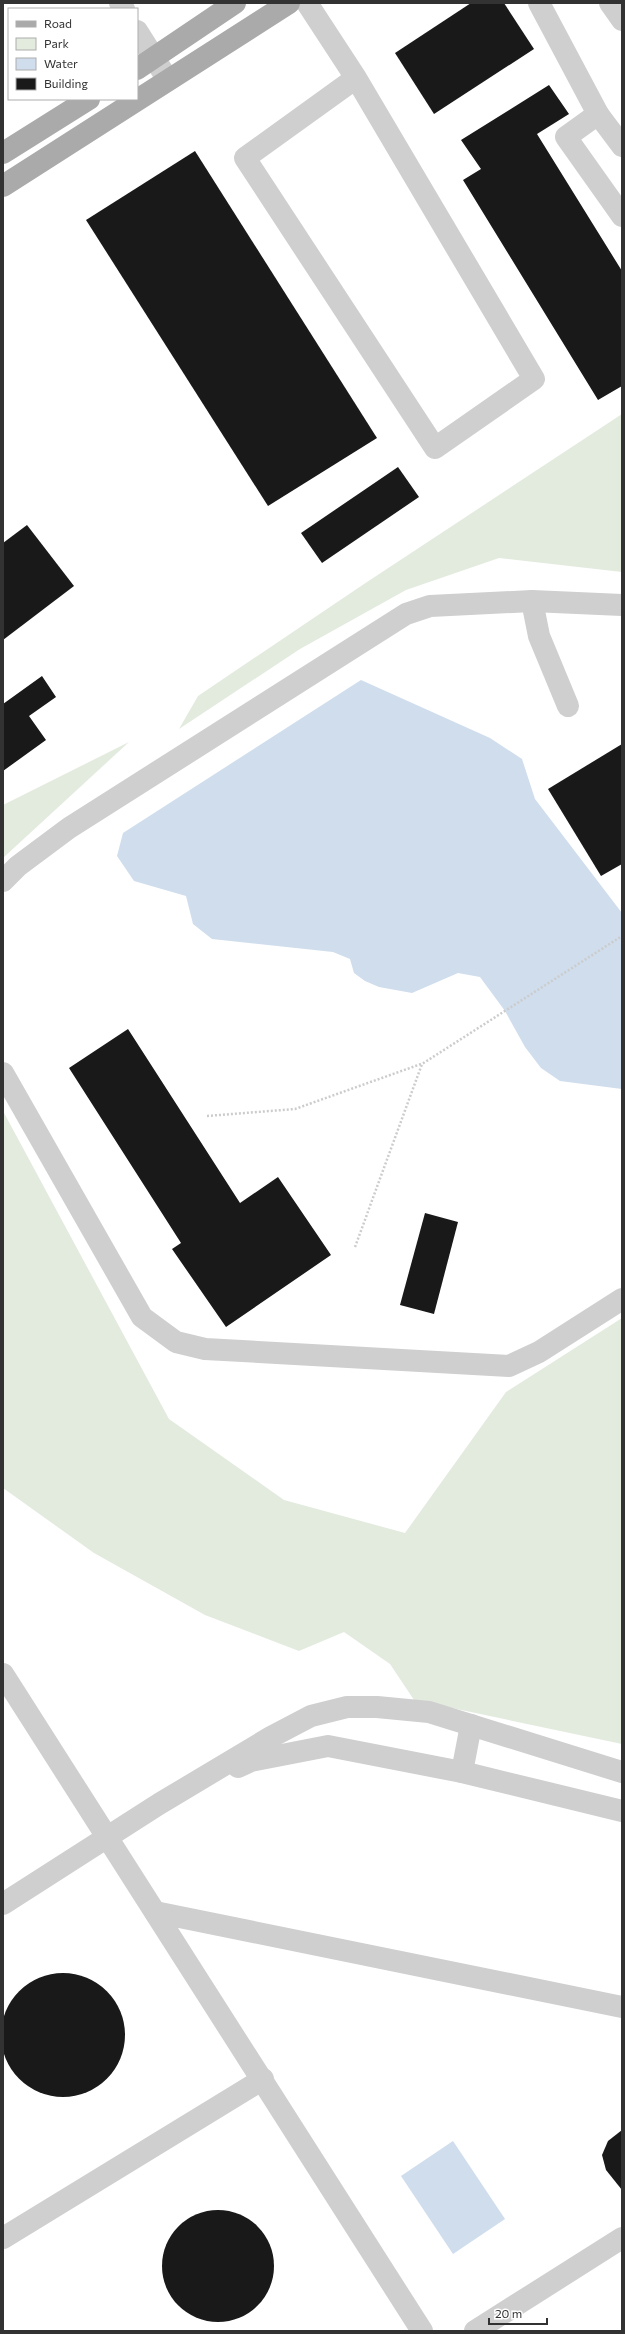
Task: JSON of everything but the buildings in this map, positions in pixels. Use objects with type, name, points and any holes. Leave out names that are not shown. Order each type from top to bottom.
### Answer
[{"type":"main road","points":[[146,63],[235,3]]},
{"type":"main road","points":[[138,99],[289,3]]},
{"type":"main road","points":[[3,153],[87,100]]},
{"type":"main road","points":[[3,186],[137,100]]},
{"type":"lane","points":[[307,3],[356,78],[534,379],[435,448],[245,158],[356,78]]},
{"type":"lane","points":[[539,3],[598,114],[622,146]]},
{"type":"lane","points":[[610,3],[622,20]]},
{"type":"lane","points":[[138,35],[146,63],[168,80]]},
{"type":"lane","points":[[598,114],[566,137],[622,216]]},
{"type":"lane","points":[[532,601],[539,636],[568,706]]},
{"type":"lane","points":[[3,882],[18,866],[69,828],[406,614],[430,606],[532,601],[622,605]]},
{"type":"lane","points":[[3,1073],[142,1317],[176,1342],[205,1349],[509,1366],[539,1352],[622,1299]]},
{"type":"lane","points":[[3,1674],[263,2079],[422,2331]]},
{"type":"lane","points":[[3,1904],[159,1804],[310,1716],[347,1707],[377,1707],[429,1712],[622,1772]]},
{"type":"lane","points":[[462,1772],[471,1725]]},
{"type":"lane","points":[[159,1804],[251,1761],[328,1746],[462,1772],[622,1811]]},
{"type":"lane","points":[[155,1912],[622,2007]]},
{"type":"lane","points":[[3,2238],[263,2079]]},
{"type":"lane","points":[[475,2331],[622,2238]]},
{"type":"path","points":[[207,1116],[295,1109],[422,1064],[622,936]]},
{"type":"path","points":[[355,1247],[422,1064]]},
{"type":"green space","points":[[622,414],[622,572],[499,558],[406,590],[300,649],[179,729],[198,696],[364,584]]},
{"type":"green space","points":[[129,742],[3,858],[3,805]]},
{"type":"green space","points":[[3,1111],[169,1419],[284,1500],[405,1533],[506,1392],[622,1318],[622,1744],[414,1700],[390,1664],[344,1632],[299,1651],[205,1615],[94,1553],[3,1488]]},
{"type":"water","points":[[361,680],[490,738],[522,759],[535,799],[622,913],[622,1089],[560,1081],[541,1068],[525,1047],[505,1011],[480,977],[458,973],[412,993],[379,987],[365,981],[354,973],[350,959],[333,952],[212,939],[193,924],[186,896],[134,881],[117,856],[123,833]]},
{"type":"water","points":[[453,2141],[505,2219],[453,2254],[401,2176]]}]
